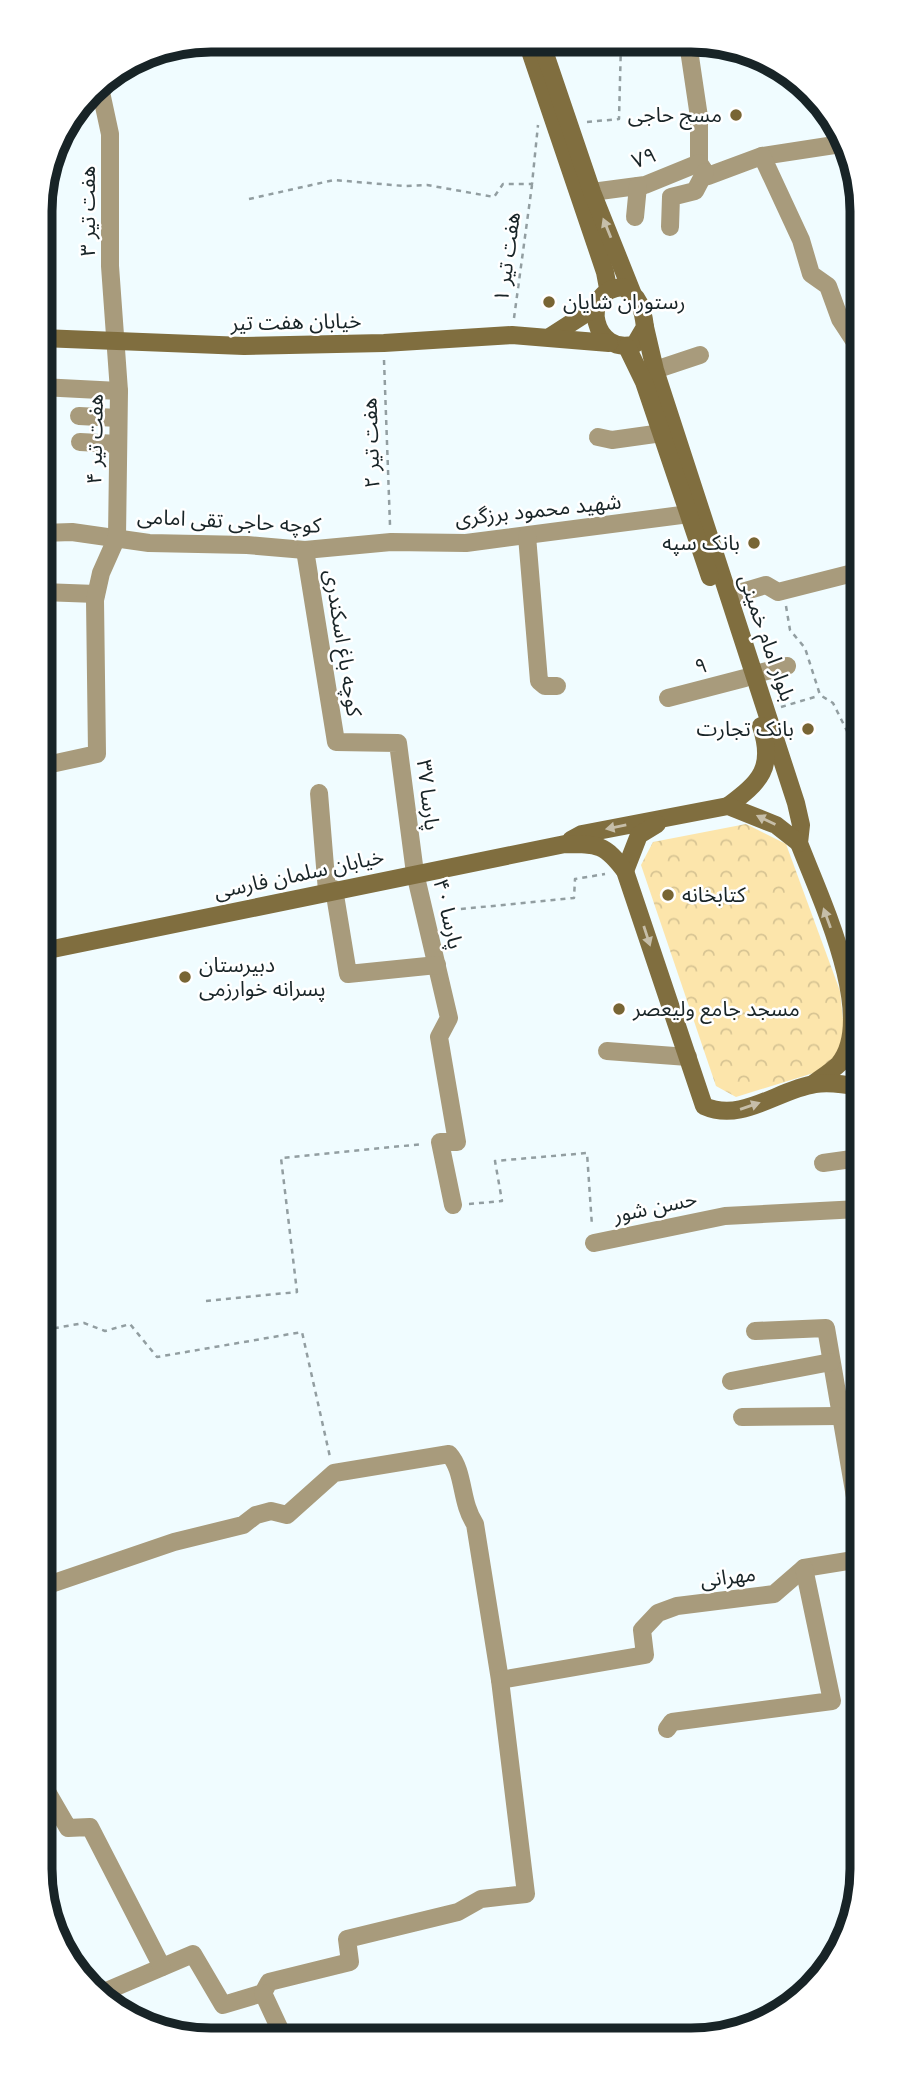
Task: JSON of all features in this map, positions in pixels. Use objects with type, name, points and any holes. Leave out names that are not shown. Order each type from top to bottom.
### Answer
[{"type":"main road","points":[[531,52],[632,292],[640,302],[645,327],[635,344],[618,345],[601,333],[596,307],[600,295],[608,288],[622,287],[632,292]]},
{"type":"main road","points":[[544,52],[608,288]]},
{"type":"main road","points":[[551,336],[596,307]]},
{"type":"main road","name":"بلوار امام خمینی","points":[[645,327],[655,370],[729,596],[767,745],[763,776],[755,786],[728,806]]},
{"type":"main road","name":"خیابان هفت تیر","points":[[53,339],[244,346],[384,343],[512,335],[551,336],[618,345]]},
{"type":"main road","name":"بلوار امام خمینی","points":[[618,345],[644,382],[689,514],[750,676],[768,711],[796,803],[801,825],[799,843],[850,967]]},
{"type":"main road","points":[[565,844],[582,834],[728,806],[776,825],[799,843]]},
{"type":"main road","points":[[625,871],[639,835],[669,817]]},
{"type":"main road","points":[[565,844],[603,846],[625,871],[704,1106],[719,1112],[734,1112],[813,1084],[849,1085]]},
{"type":"main road","name":"خیابان سلمان فارسی","points":[[53,949],[565,844]]},
{"type":"main road","name":"بلوار امام خمینی","points":[[813,1084],[839,1063],[850,1041]]},
{"type":"main road","points":[[839,1083],[849,1078]]},
{"type":"street","points":[[670,227],[671,197],[695,191],[702,167],[699,117],[689,52]]},
{"type":"street","name":"هفت تیر ۳","points":[[102,97],[110,134],[110,266],[116,342]]},
{"type":"street","name":"۷۹","points":[[592,192],[638,186],[702,167],[708,176],[762,156],[834,145]]},
{"type":"street","points":[[762,156],[801,240],[811,274],[828,286],[840,319],[850,335]]},
{"type":"street","points":[[635,216],[638,186]]},
{"type":"street","name":"هفت تیر ۴","points":[[96,594],[112,536],[118,444],[116,342]]},
{"type":"street","points":[[655,370],[700,355]]},
{"type":"street","points":[[53,388],[119,391]]},
{"type":"street","points":[[79,415],[118,418]]},
{"type":"street","points":[[598,437],[612,440],[662,433]]},
{"type":"street","points":[[80,442],[118,444]]},
{"type":"street","name":"شهید محمود برزگری","points":[[391,542],[466,543],[689,514]]},
{"type":"street","name":"کوچه حاجی تقی امامی","points":[[53,533],[112,536],[149,544],[235,545],[305,550],[391,542]]},
{"type":"street","points":[[527,536],[539,681],[545,686],[557,686]]},
{"type":"street","name":"کوچه باغ اسکندری","points":[[305,550],[336,742]]},
{"type":"street","points":[[729,596],[766,585],[778,592],[850,574]]},
{"type":"street","points":[[53,592],[96,594],[97,754],[53,764]]},
{"type":"street","name":"۹","points":[[668,698],[787,666]]},
{"type":"street","name":"پارسا ۳۷","points":[[336,742],[398,743],[415,873]]},
{"type":"street","points":[[319,793],[331,890],[348,974],[437,965]]},
{"type":"street","name":"پارسا ۴۰","points":[[415,873],[449,1018],[439,1037],[457,1142],[440,1142]]},
{"type":"street","points":[[607,1051],[688,1057]]},
{"type":"street","points":[[440,1142],[453,1205]]},
{"type":"street","points":[[823,1163],[849,1159]]},
{"type":"street","name":"حسن شور","points":[[594,1243],[725,1216],[849,1210]]},
{"type":"street","points":[[755,1331],[825,1328],[849,1470]]},
{"type":"street","points":[[731,1381],[831,1362]]},
{"type":"street","points":[[742,1417],[839,1416]]},
{"type":"street","points":[[52,1584],[174,1542],[243,1525],[256,1515],[271,1511],[288,1515],[334,1473],[449,1454],[456,1462],[466,1510],[475,1524],[500,1680],[526,1894],[481,1899],[458,1912],[346,1939],[351,1962],[269,1982],[263,1993],[223,2005],[193,1954],[109,1990]]},
{"type":"street","points":[[667,1729],[672,1722],[832,1701],[804,1568],[849,1561]]},
{"type":"street","name":"مهرانی","points":[[500,1680],[646,1655],[642,1630],[658,1613],[677,1606],[774,1594],[804,1568]]},
{"type":"street","points":[[52,1800],[68,1828],[90,1826],[162,1967]]},
{"type":"street","points":[[263,1993],[279,2028]]},
{"type":"path","points":[[561,121],[619,119],[621,52]]},
{"type":"path","name":"هفت تیر ۱","points":[[512,335],[537,125],[561,121]]},
{"type":"path","points":[[249,199],[334,180],[404,187],[427,185],[495,197],[503,184],[532,184]]},
{"type":"path","name":"هفت تیر ۲","points":[[384,343],[391,542]]},
{"type":"path","points":[[778,592],[784,595],[790,630],[805,648],[820,695],[833,703],[850,736]]},
{"type":"path","points":[[768,711],[820,695]]},
{"type":"path","points":[[424,913],[574,898],[575,879],[625,871]]},
{"type":"path","points":[[206,1301],[297,1292],[281,1158],[440,1142]]},
{"type":"path","points":[[453,1205],[502,1201],[495,1161],[587,1153],[594,1243]]},
{"type":"path","points":[[52,1328],[83,1322],[105,1331],[130,1324],[157,1357],[302,1332],[334,1473]]},
{"type":"green space","points":[[746,824],[786,844],[840,991],[845,1039],[833,1067],[736,1097],[716,1086],[641,865],[653,842]]},
{"type":"place","name":"مسج حاجی","points":[[736,115]]},
{"type":"place","name":"رستوران شایان","points":[[549,302]]},
{"type":"place","name":"بانک سپه","points":[[754,543]]},
{"type":"place","name":"بانک تجارت","points":[[808,729]]},
{"type":"place","name":"کتابخانه","points":[[668,895]]},
{"type":"place","name":"دبیرستان پسرانه خوارزمی","points":[[185,977]]},
{"type":"place","name":"مسجد جامع ولیعصر","points":[[619,1009]]}]
